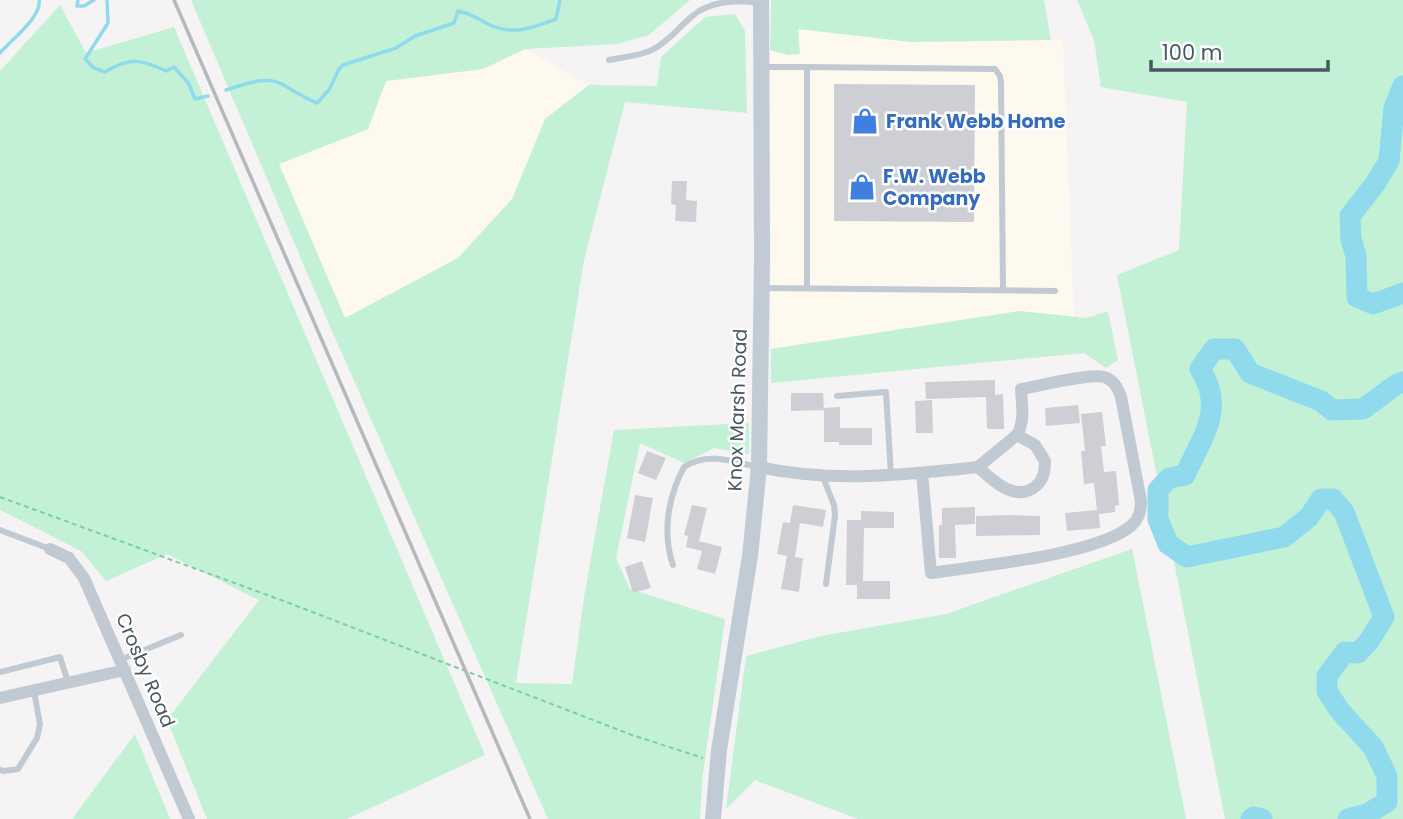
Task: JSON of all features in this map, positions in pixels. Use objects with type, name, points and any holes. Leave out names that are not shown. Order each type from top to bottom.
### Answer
[{"type":"main road","name":"Knox Marsh Road","points":[[713,819],[718,762],[748,569],[759,467],[761,2]]},
{"type":"street","points":[[759,467],[822,475],[891,475],[978,467],[1017,435],[1022,427],[1021,389],[1096,376],[1111,380],[1118,387],[1141,500],[1138,517],[1122,531],[1091,544],[931,573],[922,473]]},
{"type":"street","points":[[978,467],[990,479],[1013,491],[1021,492],[1037,485],[1045,470],[1045,461],[1035,445],[1017,435]]},
{"type":"street","name":"Crosby Road","points":[[50,549],[69,558],[84,578],[189,819]]},
{"type":"street","points":[[0,698],[68,682],[123,665]]},
{"type":"lane","points":[[609,60],[651,51],[694,14],[719,2],[761,2]]},
{"type":"lane","points":[[762,66],[995,69],[1001,83],[1003,290]]},
{"type":"lane","points":[[807,67],[807,288]]},
{"type":"lane","points":[[761,288],[1055,291]]},
{"type":"lane","points":[[837,396],[886,393],[891,475]]},
{"type":"lane","points":[[673,565],[668,551],[668,514],[673,491],[684,467],[705,458],[718,458],[759,467]]},
{"type":"lane","points":[[822,475],[834,505],[835,515],[826,584]]},
{"type":"lane","points":[[0,530],[50,549]]},
{"type":"lane","points":[[123,665],[181,635]]},
{"type":"lane","points":[[0,672],[60,657],[68,682]]},
{"type":"lane","points":[[0,770],[18,769],[37,738],[40,724],[34,690]]},
{"type":"path","points":[[0,497],[289,603],[632,735],[718,762]]},
{"type":"shaded area","points":[[798,29],[911,42],[1063,40],[1074,317],[1019,311],[771,349],[770,50],[788,55]]},
{"type":"shaded area","points":[[525,49],[589,85],[545,119],[512,199],[458,258],[345,318],[279,164],[368,129],[386,81],[483,69]]},
{"type":"green space","points":[[191,0],[690,0],[649,35],[617,44],[525,49],[483,69],[386,81],[368,129],[279,164],[345,318],[458,258],[512,199],[545,119],[589,85],[657,86],[661,57],[705,17],[735,14],[745,31],[747,113],[625,102],[584,260],[516,683],[572,684],[584,597],[614,430],[749,423],[749,454],[714,448],[684,463],[640,443],[616,558],[630,589],[725,619],[702,781],[700,819],[548,819],[328,322]]},
{"type":"green space","points":[[771,0],[1044,0],[1051,40],[911,42],[798,29],[800,54],[788,55],[770,50]]},
{"type":"green space","points":[[1077,0],[1403,0],[1403,819],[1225,819],[1117,275],[1179,250],[1187,102],[1101,87],[1094,40]]},
{"type":"green space","points":[[60,5],[86,53],[174,27],[485,755],[347,819],[207,819],[167,720],[259,600],[167,554],[106,581],[81,551],[0,510],[0,71]]},
{"type":"green space","points":[[1019,311],[1087,318],[1108,311],[1118,360],[1106,368],[1084,353],[771,383],[771,349]]},
{"type":"green space","points":[[1132,549],[1186,819],[858,819],[755,780],[726,809],[746,656],[821,636],[946,614]]},
{"type":"green space","points":[[135,734],[170,819],[72,819]]},
{"type":"building","points":[[834,84],[975,85],[974,222],[834,221]]},
{"type":"building","points":[[672,181],[687,181],[686,200],[697,201],[696,222],[675,221],[676,205],[671,204]]},
{"type":"building","points":[[995,380],[995,395],[1003,394],[1004,429],[987,429],[986,397],[926,399],[925,382]]},
{"type":"building","points":[[791,393],[823,393],[824,410],[791,411]]},
{"type":"building","points":[[932,400],[933,433],[916,433],[915,401]]},
{"type":"building","points":[[1078,405],[1080,423],[1046,426],[1045,408]]},
{"type":"building","points":[[840,407],[840,428],[872,428],[872,445],[824,442],[824,408]]},
{"type":"building","points":[[1102,412],[1106,446],[1101,446],[1104,472],[1116,471],[1119,505],[1115,506],[1115,512],[1099,514],[1100,528],[1067,531],[1065,513],[1097,510],[1094,483],[1084,484],[1081,451],[1085,451],[1081,414]]},
{"type":"building","points":[[647,451],[666,458],[656,480],[638,473]]},
{"type":"building","points":[[635,495],[653,498],[645,542],[627,538]]},
{"type":"building","points":[[692,505],[707,508],[699,541],[722,547],[715,574],[697,569],[702,551],[686,547],[688,536],[684,535]]},
{"type":"building","points":[[793,505],[826,510],[823,527],[800,523],[795,557],[803,558],[799,592],[781,589],[787,556],[777,554],[783,522],[790,523]]},
{"type":"building","points":[[975,507],[975,524],[955,525],[956,558],[939,558],[942,508]]},
{"type":"building","points":[[861,511],[894,512],[894,528],[864,528],[863,581],[890,581],[890,599],[857,599],[857,585],[846,585],[847,520],[861,520]]},
{"type":"building","points":[[976,516],[1040,516],[1040,535],[976,536]]},
{"type":"building","points":[[642,561],[651,588],[633,593],[625,567]]},
{"type":"waterway","points":[[0,53],[31,21],[39,7],[39,0]]},
{"type":"waterway","points":[[78,0],[77,6],[84,6],[94,0]]},
{"type":"waterway","points":[[107,0],[108,23],[85,59],[94,68],[105,72],[136,61],[166,71],[174,67],[189,84],[195,99],[208,96]]},
{"type":"waterway","points":[[226,90],[268,80],[282,84],[317,103],[329,90],[343,65],[396,48],[415,36],[454,23],[458,11],[497,28],[514,30],[556,19],[560,0]]},
{"type":"waterway","points":[[1403,86],[1394,108],[1389,161],[1350,216],[1351,239],[1356,256],[1357,297],[1373,304],[1403,293]]},
{"type":"waterway","points":[[1348,819],[1367,814],[1387,802],[1387,776],[1373,747],[1340,711],[1327,691],[1327,676],[1345,652],[1358,653],[1384,617],[1344,512],[1333,499],[1321,499],[1309,517],[1284,537],[1187,557],[1168,544],[1158,519],[1158,490],[1169,478],[1185,475],[1209,423],[1211,397],[1208,383],[1200,369],[1214,349],[1235,349],[1250,373],[1321,401],[1332,410],[1363,409],[1403,382]]},
{"type":"waterway","points":[[1251,819],[1262,819]]},
{"type":"railway","points":[[174,0],[530,819]]},
{"type":"place","name":"Frank Webb Home","points":[[865,121]]},
{"type":"place","name":"F.W. Webb Company","points":[[862,187]]}]
